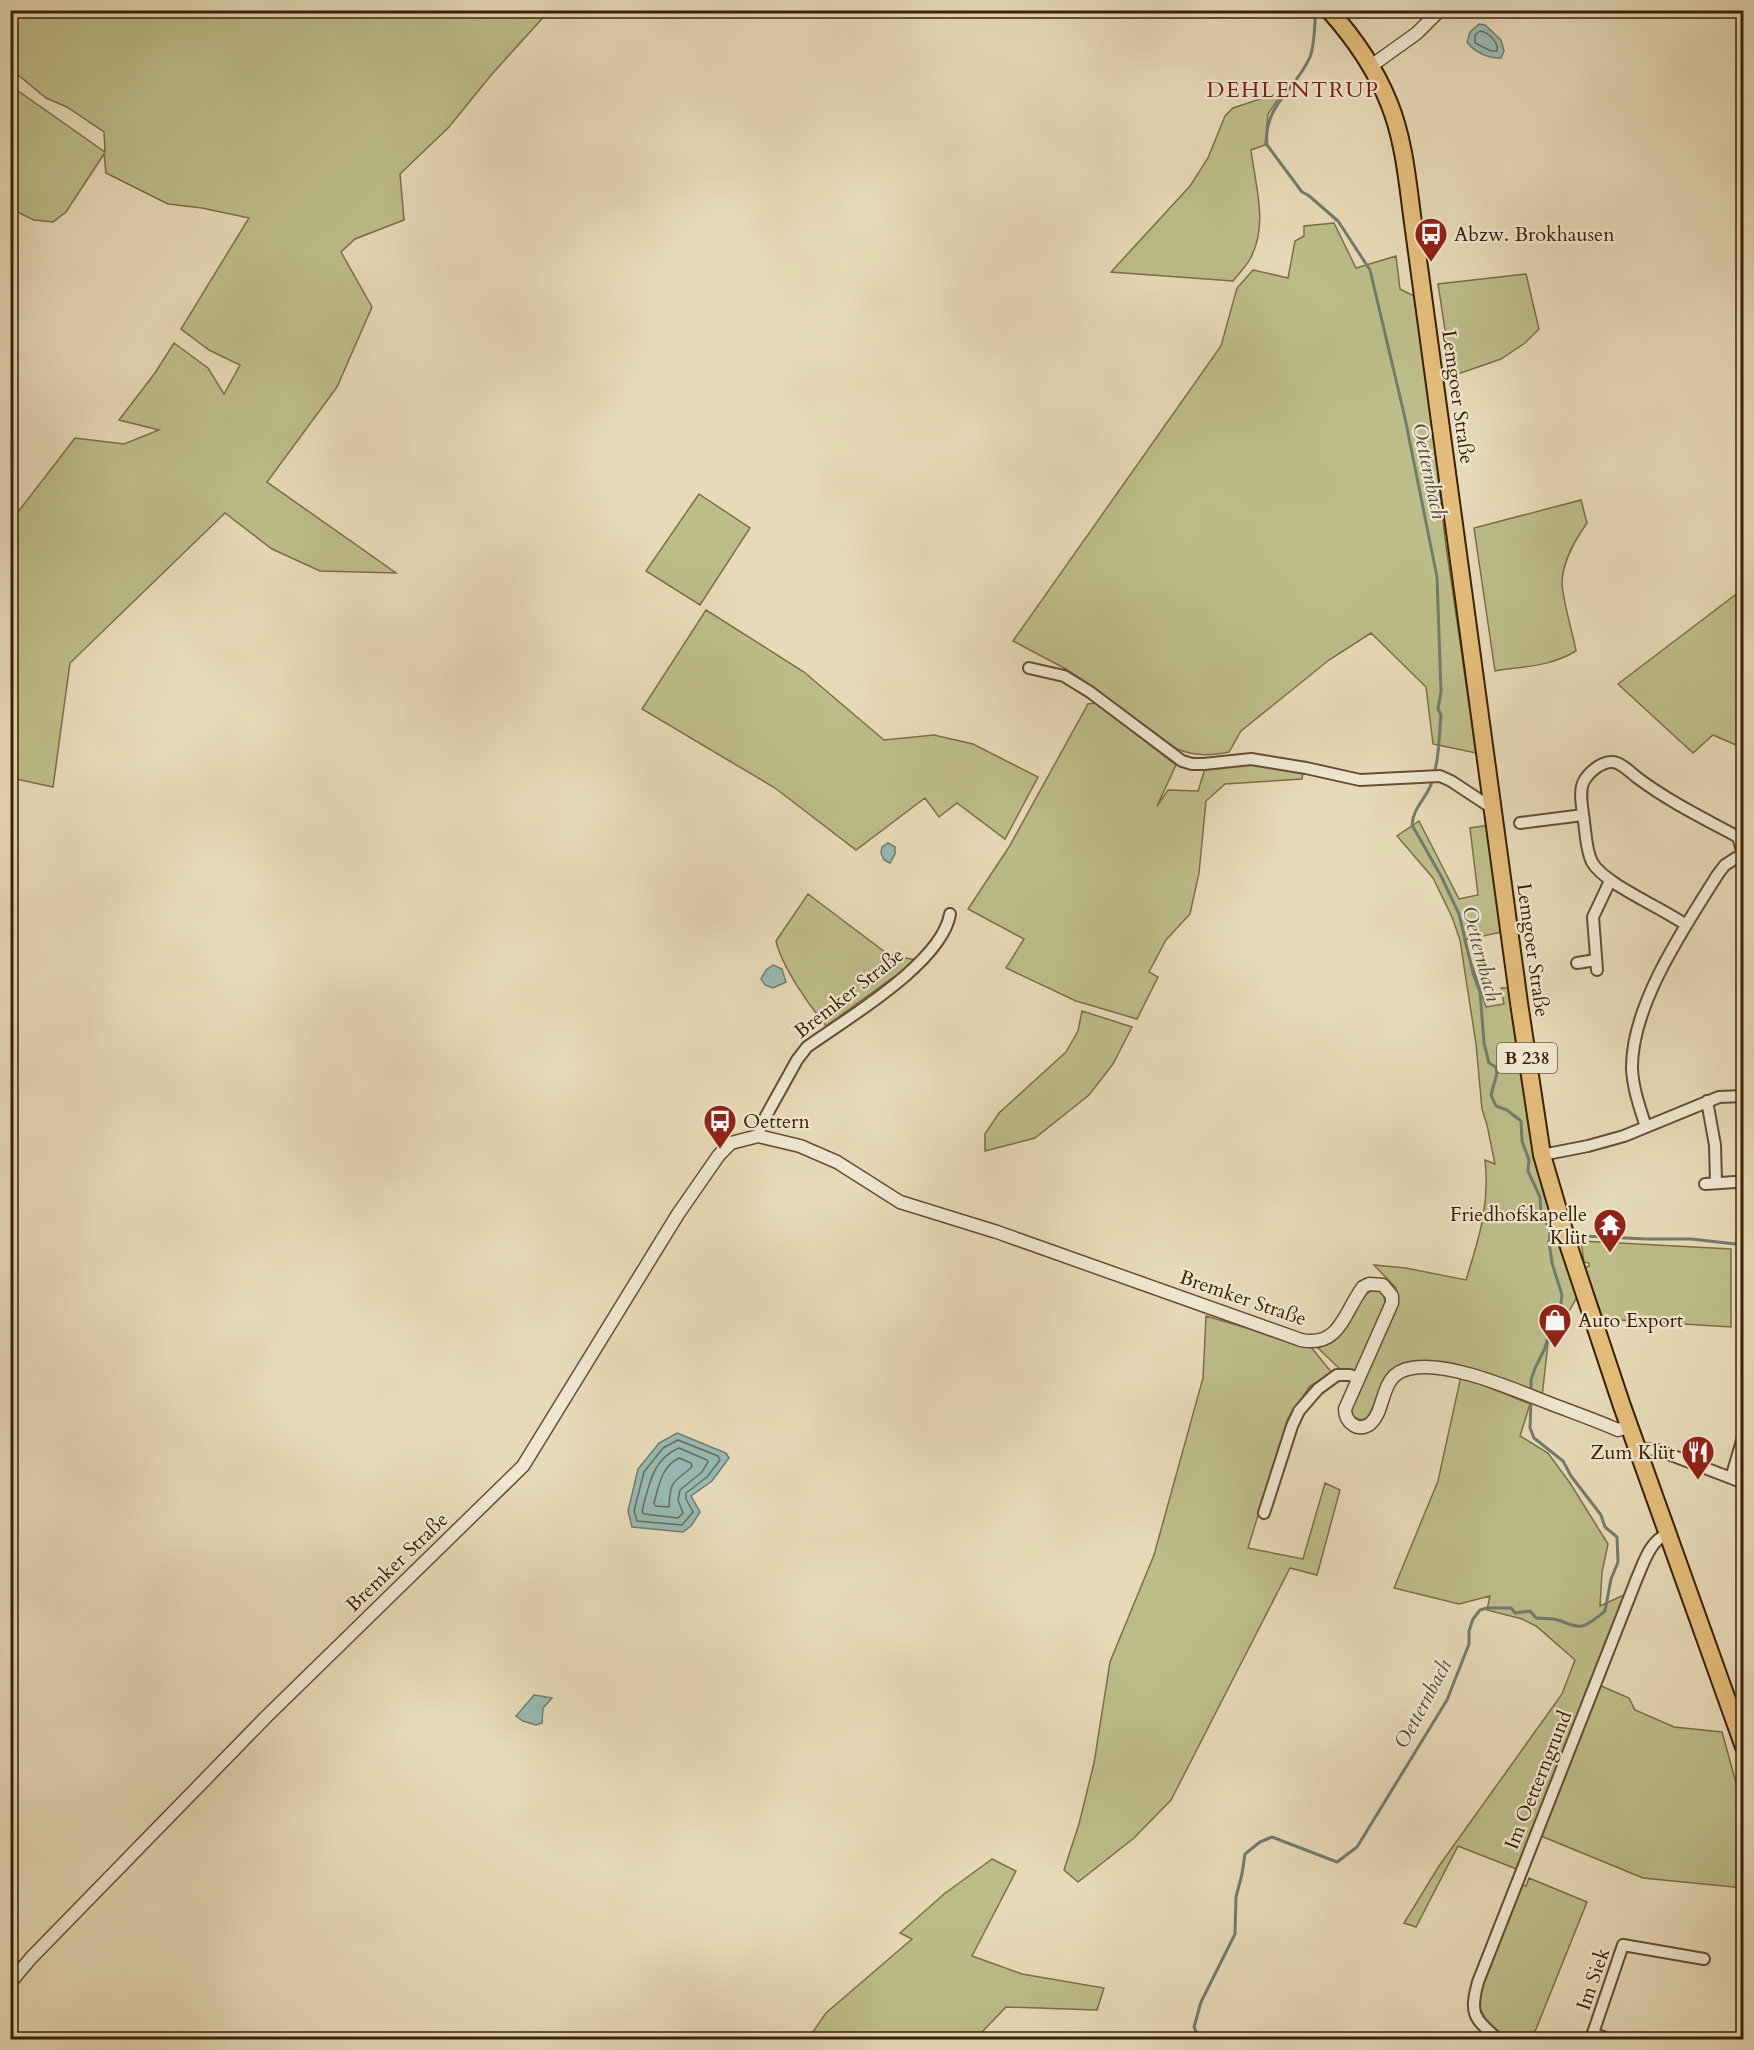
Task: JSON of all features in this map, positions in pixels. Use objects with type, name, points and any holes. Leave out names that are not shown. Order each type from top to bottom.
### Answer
[{"type":"main road","name":"Lemgoer Straße","points":[[1329,10],[1356,43],[1371,66],[1390,104],[1404,163],[1542,1155],[1568,1244],[1743,1747]]},
{"type":"street","points":[[1371,66],[1417,33],[1440,10]]},
{"type":"street","points":[[1740,10],[1743,14]]},
{"type":"street","points":[[1029,668],[1064,676],[1090,692],[1182,761],[1204,764],[1251,759],[1360,780],[1440,776],[1459,785],[1492,808]]},
{"type":"street","points":[[1646,1127],[1633,1084],[1634,1052],[1644,1011],[1686,925],[1725,865],[1743,853],[1738,837],[1680,806],[1619,764],[1604,763],[1595,769],[1581,788],[1586,844],[1592,861],[1610,881],[1686,925]]},
{"type":"street","points":[[1520,823],[1583,815]]},
{"type":"street","points":[[1577,963],[1596,965],[1593,917],[1610,881]]},
{"type":"street","name":"Bremker Straße","points":[[758,1136],[793,1068],[807,1047],[898,982],[921,961],[945,929],[950,914]]},
{"type":"street","points":[[1542,1155],[1606,1141],[1719,1097],[1743,1096]]},
{"type":"street","points":[[1707,1101],[1715,1145],[1711,1183],[1735,1182]]},
{"type":"street","name":"Bremker Straße","points":[[10,1983],[31,1958],[267,1716],[523,1466],[678,1214],[713,1163],[731,1143],[758,1136],[801,1146],[837,1162],[900,1202],[997,1232],[1300,1340],[1312,1342],[1329,1337],[1336,1331],[1363,1287],[1376,1283],[1383,1285],[1388,1290],[1392,1303],[1345,1412],[1348,1422],[1358,1427],[1372,1422],[1394,1376],[1412,1368],[1423,1367],[1446,1369],[1527,1395],[1618,1431],[1630,1426]]},
{"type":"street","points":[[1264,1513],[1299,1411],[1318,1389],[1337,1375],[1350,1375],[1358,1378]]},
{"type":"street","points":[[1731,1478],[1743,1434]]},
{"type":"street","points":[[1639,1452],[1645,1449],[1658,1450],[1743,1483]]},
{"type":"street","name":"Im Oetterngrund","points":[[1499,2040],[1473,2011],[1472,2004],[1478,1982],[1637,1578],[1651,1547],[1667,1534]]},
{"type":"street","name":"Im Siek","points":[[1610,2040],[1591,2036],[1623,1945],[1704,1959]]},
{"type":"green space","points":[[11,10],[549,11],[492,74],[449,127],[400,174],[404,220],[355,239],[341,252],[372,307],[337,387],[267,482],[396,573],[320,571],[272,549],[225,513],[70,663],[53,787],[11,778],[11,521],[75,438],[124,444],[159,430],[119,420],[155,373],[174,343],[208,368],[224,394],[240,365],[209,350],[181,329],[249,218],[202,208],[168,204],[106,173],[104,154],[66,212],[53,222],[34,220],[11,209],[11,86],[105,152],[104,132],[67,107],[46,98],[11,69]]},
{"type":"green space","points":[[1272,95],[1279,98],[1268,114],[1265,145],[1251,150],[1259,205],[1259,233],[1250,259],[1233,281],[1111,272],[1190,186],[1208,158],[1225,116],[1233,108]]},
{"type":"green space","points":[[1334,223],[1356,268],[1396,256],[1400,289],[1414,296],[1429,389],[1445,539],[1476,753],[1433,744],[1426,687],[1371,633],[1329,660],[1241,731],[1229,752],[1203,755],[1190,753],[1177,749],[1064,668],[1013,641],[1221,346],[1237,288],[1253,270],[1288,278],[1295,241],[1304,236],[1304,226]]},
{"type":"green space","points":[[1526,274],[1539,329],[1525,343],[1501,359],[1452,376],[1438,284]]},
{"type":"green space","points":[[699,494],[750,528],[700,605],[646,571]]},
{"type":"green space","points":[[1581,500],[1587,523],[1567,558],[1562,582],[1576,651],[1546,663],[1495,671],[1474,528]]},
{"type":"green space","points":[[1743,589],[1743,748],[1713,735],[1693,753],[1618,684]]},
{"type":"green space","points":[[706,610],[804,672],[884,740],[934,735],[973,744],[1038,777],[1005,839],[957,803],[939,817],[925,798],[856,850],[775,788],[642,709]]},
{"type":"green space","points":[[1096,703],[1176,765],[1157,806],[1168,790],[1198,791],[1205,769],[1244,760],[1303,772],[1302,779],[1225,784],[1206,801],[1199,873],[1190,914],[1166,940],[1149,972],[1158,977],[1137,1019],[1076,1001],[1006,968],[1024,939],[968,909],[1009,847],[1088,704]]},
{"type":"green space","points":[[1419,821],[1459,899],[1478,895],[1470,828],[1489,825],[1502,932],[1464,940],[1486,1007],[1504,1004],[1501,988],[1509,988],[1542,1189],[1577,1297],[1563,1322],[1549,1334],[1542,1397],[1510,1383],[1465,1368],[1421,1361],[1403,1364],[1390,1372],[1381,1387],[1369,1417],[1360,1419],[1352,1415],[1352,1406],[1395,1309],[1396,1288],[1374,1265],[1406,1268],[1466,1280],[1485,1207],[1485,1160],[1495,1164],[1482,1109],[1476,1044],[1460,940],[1452,917],[1433,878],[1397,836]]},
{"type":"green space","points":[[808,894],[889,955],[917,960],[826,1026],[790,974],[776,941]]},
{"type":"green space","points":[[1082,1011],[1132,1027],[1113,1064],[1089,1095],[1035,1138],[985,1151],[985,1134],[999,1113],[1066,1052],[1078,1031]]},
{"type":"green space","points":[[1581,1241],[1731,1249],[1731,1327],[1603,1319],[1585,1268],[1589,1266],[1589,1263],[1584,1262]]},
{"type":"green space","points":[[1377,1289],[1384,1297],[1385,1308],[1356,1370],[1340,1369],[1318,1348],[1330,1343],[1339,1335],[1362,1299]]},
{"type":"green space","points":[[1206,1316],[1311,1347],[1332,1373],[1310,1386],[1288,1418],[1248,1548],[1303,1559],[1325,1483],[1340,1490],[1317,1575],[1290,1568],[1171,1800],[1134,1838],[1078,1882],[1064,1870],[1079,1824],[1094,1763],[1110,1662],[1154,1555],[1203,1378]]},
{"type":"green space","points":[[1461,1376],[1530,1404],[1520,1436],[1548,1453],[1570,1483],[1608,1544],[1602,1572],[1600,1606],[1626,1594],[1519,1870],[1458,1846],[1416,1927],[1404,1923],[1439,1866],[1562,1694],[1575,1660],[1536,1626],[1522,1619],[1487,1610],[1490,1596],[1459,1604],[1394,1588],[1438,1481]]},
{"type":"green space","points":[[1599,1685],[1629,1698],[1635,1710],[1674,1727],[1722,1732],[1743,1808],[1743,1888],[1643,1878],[1541,1836]]},
{"type":"green space","points":[[992,1859],[1016,1871],[972,1956],[1022,1974],[1104,1988],[1097,2010],[1006,2007],[981,2033],[970,2033],[954,2039],[808,2039],[826,2013],[912,1939],[900,1933],[944,1894]]},
{"type":"green space","points":[[1529,1878],[1587,1902],[1532,2039],[1505,2039],[1483,2014],[1479,1994],[1488,1963],[1520,1884],[1526,1886]]},
{"type":"water","points":[[1479,24],[1485,25],[1501,40],[1504,51],[1501,58],[1482,54],[1467,42],[1470,32]]},
{"type":"water","points":[[888,843],[895,847],[895,854],[890,863],[884,860],[881,853],[882,847]]},
{"type":"water","points":[[773,965],[782,969],[786,982],[773,988],[765,985],[761,979],[766,970]]},
{"type":"water","points":[[677,1433],[726,1453],[729,1458],[712,1481],[691,1496],[700,1512],[691,1526],[683,1532],[632,1527],[628,1511],[638,1469],[659,1443]]},
{"type":"water","points":[[534,1695],[552,1698],[543,1708],[542,1723],[536,1725],[516,1716]]},
{"type":"waterway","name":"Oetternbach","points":[[1316,12],[1311,54],[1270,119],[1267,145],[1302,192],[1338,221],[1370,270],[1405,418],[1437,577],[1441,692],[1438,709],[1441,715],[1439,740],[1434,774],[1430,788],[1415,813],[1412,825],[1441,876],[1459,914],[1473,973],[1480,992],[1484,1043],[1489,1063],[1496,1067],[1497,1073],[1491,1095],[1496,1106],[1507,1110],[1521,1121],[1522,1141],[1529,1160],[1528,1171],[1540,1197],[1541,1211],[1550,1232],[1552,1263],[1562,1295],[1560,1312],[1535,1368],[1531,1380],[1531,1393]]},
{"type":"waterway","points":[[1584,1236],[1691,1239],[1744,1245]]},
{"type":"waterway","name":"Oetternbach","points":[[1200,2040],[1194,2027],[1201,2002],[1235,1934],[1236,1897],[1245,1854],[1260,1842],[1272,1837],[1337,1862],[1357,1847],[1447,1700],[1469,1644],[1469,1631],[1473,1619],[1480,1610],[1511,1608],[1515,1613],[1530,1611],[1536,1618],[1555,1619],[1575,1626],[1585,1625],[1605,1611],[1611,1579],[1618,1562],[1617,1537],[1605,1527],[1601,1515],[1571,1476],[1563,1461],[1534,1438],[1530,1428],[1531,1399]]},
{"type":"place","name":"Abzw. Brokhausen","points":[[1431,263]]},
{"type":"place","name":"Oettern","points":[[720,1150]]},
{"type":"place","name":"Friedhofskapelle Klüt","points":[[1610,1254]]},
{"type":"place","name":"Auto Export","points":[[1555,1349]]},
{"type":"place","name":"Zum Klüt","points":[[1698,1481]]},
{"type":"district","name":"DEHLENTRUP","points":[[1293,90]]}]
